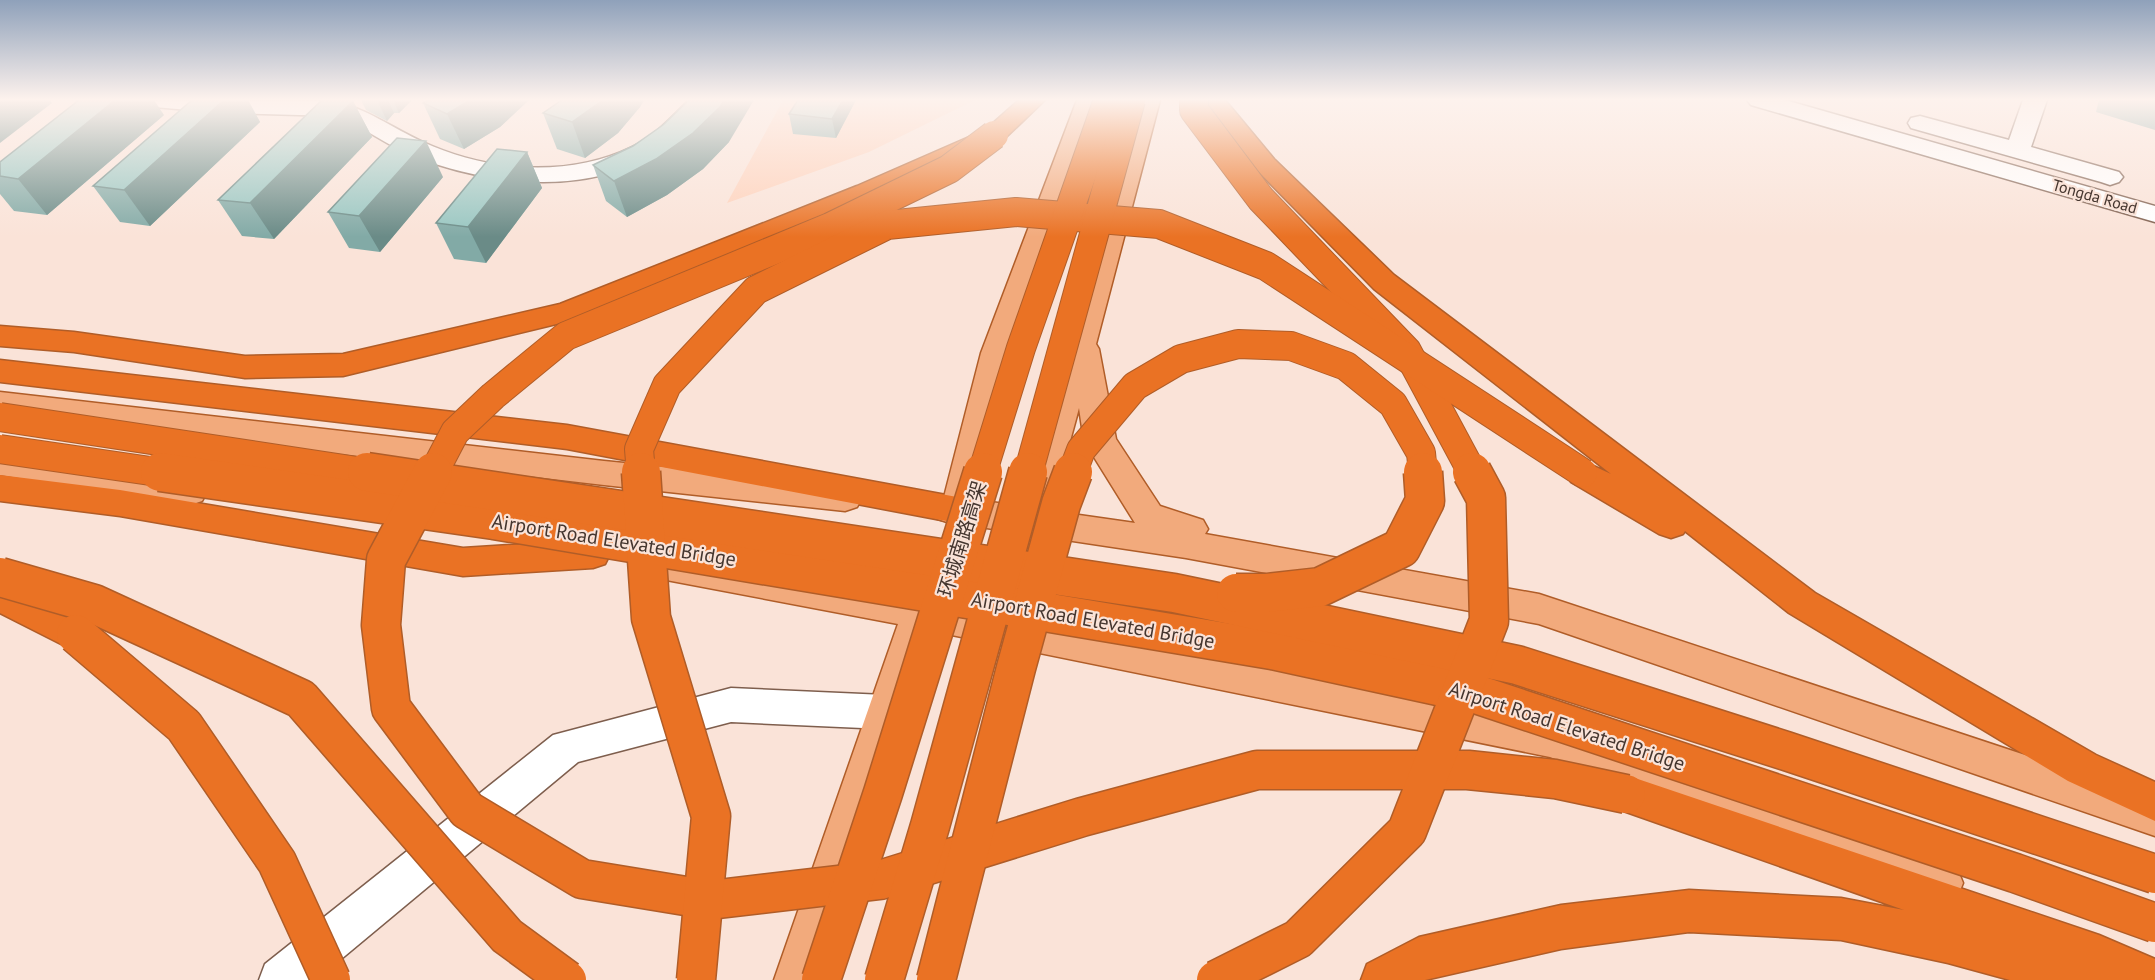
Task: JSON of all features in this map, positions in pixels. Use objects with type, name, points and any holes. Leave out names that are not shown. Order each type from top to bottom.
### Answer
[{"type":"highway","points":[[0,336],[74,342],[245,367],[343,365],[567,312],[867,192],[970,146]]},
{"type":"highway","points":[[980,146],[950,169],[830,227],[566,336],[493,396],[455,432],[386,560],[381,625],[391,708],[467,810],[582,879],[710,900],[880,880],[1082,817],[1257,770],[1468,770],[1555,779],[1626,794],[2099,957],[2151,980]]},
{"type":"highway","name":"环城南路高架","points":[[821,980],[883,794],[1022,348],[1092,146]]},
{"type":"highway","points":[[884,980],[936,803],[1118,146]]},
{"type":"highway","points":[[1216,980],[1298,939],[1407,831],[1489,621],[1486,498],[1407,351],[1261,199],[1221,146]]},
{"type":"highway","points":[[1249,146],[1384,282],[1802,603]]},
{"type":"highway","points":[[696,980],[711,816],[651,618],[639,449],[667,385],[756,290],[887,225],[1016,212],[1159,224],[1266,266],[1583,473],[2082,768],[2155,802]]},
{"type":"highway","points":[[936,980],[1016,668],[1061,504],[1081,450],[1135,386],[1181,359],[1238,344],[1291,346],[1346,366],[1393,404],[1421,453],[1425,501],[1401,548],[1320,587],[1267,593],[1174,592]]},
{"type":"highway","points":[[0,371],[567,437],[957,510]]},
{"type":"highway","name":"Airport Road Elevated Bridge","points":[[0,417],[1174,592],[1517,665],[2155,874]]},
{"type":"highway","name":"Airport Road Elevated Bridge","points":[[0,449],[494,519],[1272,650],[1479,695],[2004,870],[2155,923]]},
{"type":"highway","points":[[0,488],[120,503],[463,562],[593,554]]},
{"type":"highway","points":[[0,576],[94,604],[301,699],[507,936],[567,980]]},
{"type":"highway","points":[[0,596],[76,634],[184,726],[277,862],[331,980]]},
{"type":"highway","points":[[1383,980],[1419,959],[1561,927],[1689,912],[1841,919],[1948,941],[2091,980]]},
{"type":"main road","points":[[796,980],[918,613],[957,510],[996,353],[1072,146]]},
{"type":"main road","points":[[904,980],[998,629],[1032,521],[1135,146]]},
{"type":"main road","points":[[1082,339],[1100,441],[1148,516],[1307,566]]},
{"type":"main road","points":[[0,403],[604,473],[957,510],[1186,544],[1539,609],[2155,817]]},
{"type":"main road","points":[[0,463],[593,554],[918,613],[1550,741],[2155,960]]},
{"type":"street","points":[[413,146],[423,152],[480,170],[525,177],[561,177],[604,168],[651,146]]},
{"type":"street","name":"Tongda Road","points":[[1918,146],[2155,214]]},
{"type":"street","points":[[2006,146],[2155,190]]},
{"type":"street","points":[[280,980],[567,747],[731,705],[885,712]]},
{"type":"shaded area","points":[[758,146],[882,146],[869,152],[727,203]]},
{"type":"building","points":[[21,146],[59,146],[18,179],[0,176],[0,162]]},
{"type":"building","points":[[139,146],[173,146],[124,190],[93,186]]},
{"type":"building","points":[[274,146],[308,146],[250,203],[218,200]]},
{"type":"building","points":[[390,146],[422,146],[359,216],[328,212]]},
{"type":"building","points":[[633,146],[675,146],[656,159],[614,181],[593,165]]},
{"type":"building","points":[[497,149],[527,152],[468,227],[436,223]]}]
